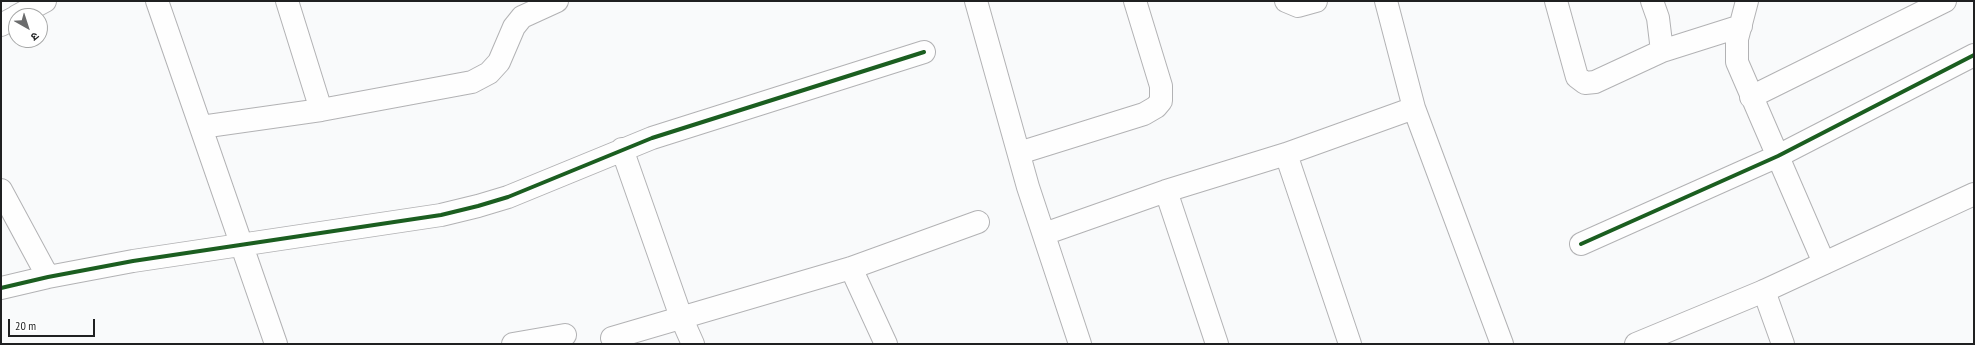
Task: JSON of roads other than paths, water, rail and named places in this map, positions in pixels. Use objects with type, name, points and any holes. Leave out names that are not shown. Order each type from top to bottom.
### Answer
[{"type":"street","points":[[32,8],[45,1]]},
{"type":"street","points":[[158,1],[276,344]]},
{"type":"street","points":[[287,1],[321,110]]},
{"type":"street","points":[[201,128],[321,110],[472,82],[489,73],[499,62],[514,27],[522,17],[536,9],[557,1]]},
{"type":"street","points":[[976,1],[1019,153],[1080,344]]},
{"type":"street","points":[[1019,153],[1144,114],[1156,107],[1161,101],[1162,86],[1134,1]]},
{"type":"street","points":[[1286,1],[1298,6],[1316,1]]},
{"type":"street","points":[[1386,1],[1414,108],[1502,344]]},
{"type":"street","points":[[1556,1],[1577,77],[1585,83],[1595,82],[1662,51],[1740,26]]},
{"type":"street","points":[[1652,1],[1658,18],[1662,51]]},
{"type":"street","points":[[1747,1],[1737,40],[1737,62],[1824,262]]},
{"type":"street","points":[[1752,97],[1946,1]]},
{"type":"street","points":[[1,288],[48,277],[134,261],[441,215],[478,206],[508,197],[652,138],[924,52]]},
{"type":"street","points":[[1581,244],[1778,156],[1974,55]]},
{"type":"street","points":[[1044,234],[1166,191],[1286,154],[1414,108]]},
{"type":"street","points":[[622,149],[681,317],[693,344]]},
{"type":"street","points":[[1286,154],[1350,344]]},
{"type":"street","points":[[1,190],[48,277]]},
{"type":"street","points":[[1166,191],[1217,344]]},
{"type":"street","points":[[1636,344],[1764,291],[1974,194]]},
{"type":"street","points":[[612,338],[851,268],[978,222]]},
{"type":"street","points":[[851,268],[886,344]]},
{"type":"street","points":[[1764,291],[1782,344]]},
{"type":"street","points":[[513,344],[565,335]]}]
